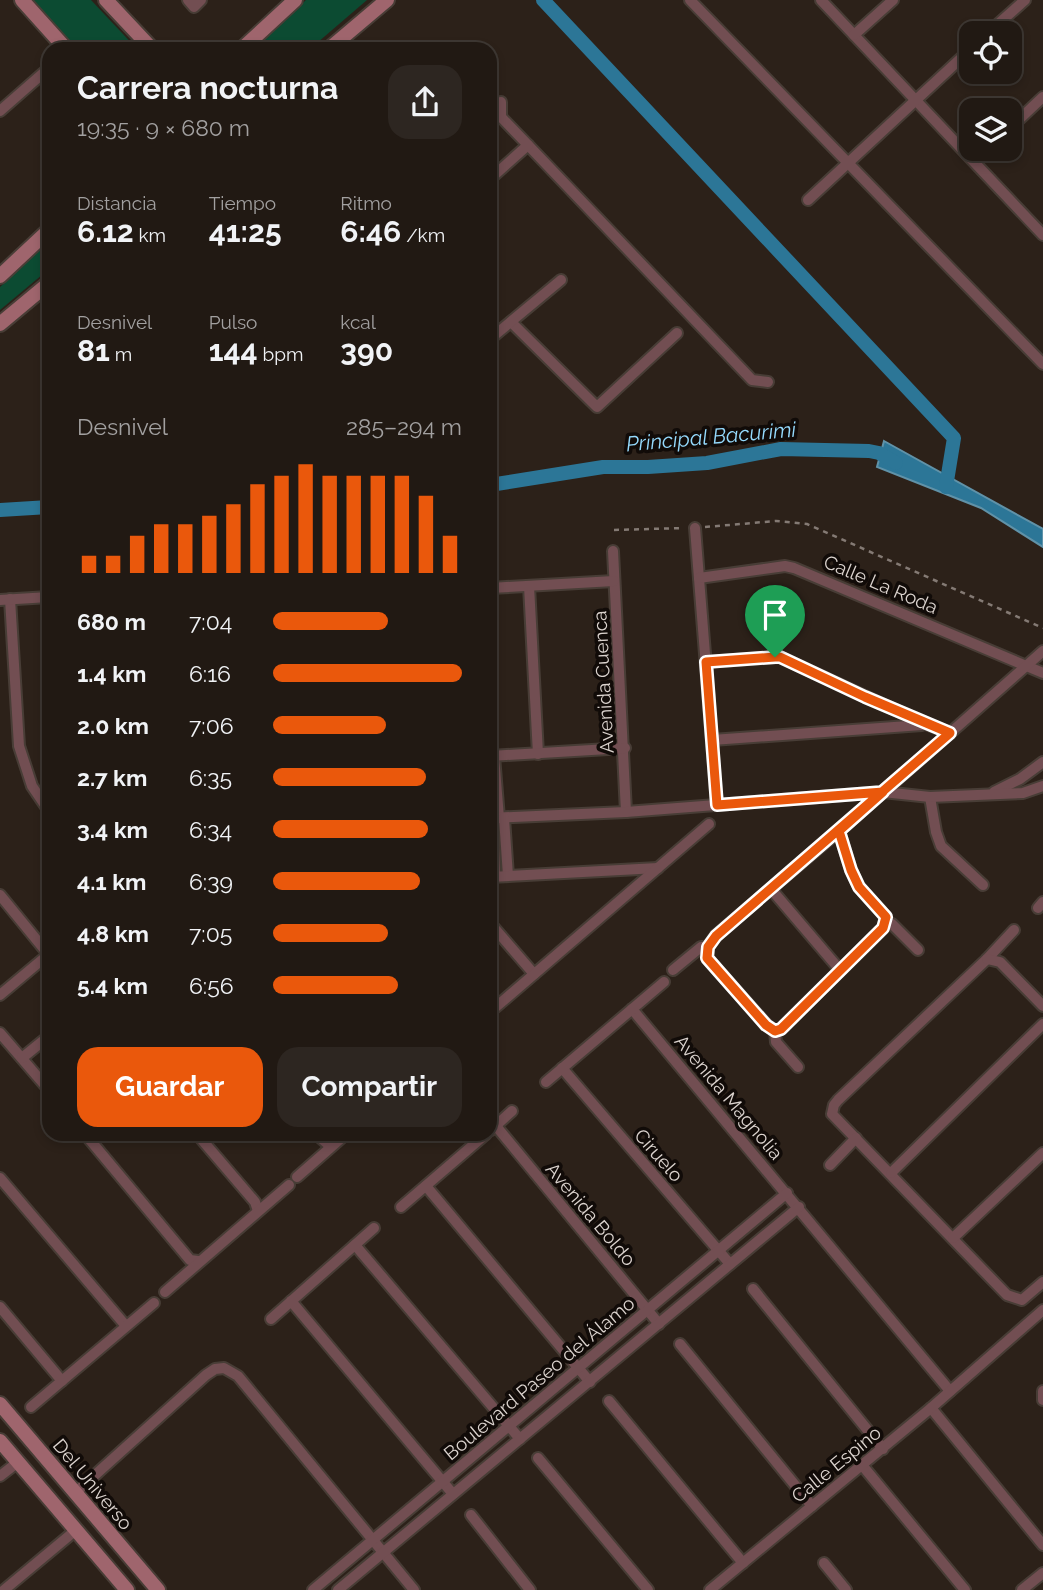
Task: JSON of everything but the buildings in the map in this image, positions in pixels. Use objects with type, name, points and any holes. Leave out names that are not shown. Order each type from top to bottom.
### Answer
[{"type":"street","points":[[22,0],[60,42]]},
{"type":"street","points":[[106,0],[145,42]]},
{"type":"street","points":[[188,0],[194,7],[201,0]]},
{"type":"street","points":[[250,42],[295,0]]},
{"type":"street","points":[[337,42],[387,0]]},
{"type":"street","points":[[690,0],[1043,364]]},
{"type":"street","points":[[821,0],[959,145]]},
{"type":"street","points":[[854,35],[893,0]]},
{"type":"street","points":[[1001,21],[1025,0]]},
{"type":"street","points":[[808,200],[959,60]]},
{"type":"street","points":[[0,111],[42,74]]},
{"type":"street","points":[[1022,117],[1043,97]]},
{"type":"street","points":[[501,102],[501,117],[752,380],[768,382]]},
{"type":"street","points":[[497,172],[528,145]]},
{"type":"street","points":[[974,161],[1043,235]]},
{"type":"street","points":[[0,276],[42,237]]},
{"type":"street","points":[[497,334],[561,280]]},
{"type":"street","points":[[0,324],[42,289]]},
{"type":"street","points":[[511,322],[597,407],[677,333]]},
{"type":"street","points":[[695,528],[717,805]]},
{"type":"street","name":"Avenida Cuenca","points":[[613,551],[625,748],[626,812]]},
{"type":"street","name":"Calle La Roda","points":[[699,578],[785,566],[794,568],[1043,673]]},
{"type":"street","points":[[497,588],[614,581]]},
{"type":"street","points":[[529,586],[538,754]]},
{"type":"street","points":[[42,597],[5,600],[19,746],[32,786],[42,801]]},
{"type":"street","points":[[775,1031],[766,1025],[707,958],[708,947],[716,936],[1043,652]]},
{"type":"street","points":[[706,662],[780,657],[950,733]]},
{"type":"street","points":[[712,740],[926,724]]},
{"type":"street","points":[[497,756],[625,748]]},
{"type":"street","points":[[992,793],[1020,779],[1043,762]]},
{"type":"street","points":[[508,876],[497,818],[626,812],[883,792],[930,797],[1023,793],[1043,786]]},
{"type":"street","points":[[930,797],[941,846],[983,885]]},
{"type":"street","points":[[497,1006],[709,824]]},
{"type":"street","points":[[775,1031],[781,1029],[886,923],[886,917],[859,887],[839,831]]},
{"type":"street","points":[[497,877],[658,868]]},
{"type":"street","points":[[771,889],[840,970]]},
{"type":"street","points":[[0,895],[42,946]]},
{"type":"street","points":[[886,923],[892,925],[918,950]]},
{"type":"street","points":[[497,930],[534,974]]},
{"type":"street","points":[[1014,930],[834,1105],[834,1117],[1007,1295],[1018,1300],[1026,1298],[1043,1282]]},
{"type":"street","points":[[673,970],[701,947],[708,947]]},
{"type":"street","points":[[987,959],[1000,962],[1043,1006]]},
{"type":"street","points":[[0,995],[42,961]]},
{"type":"street","points":[[546,1082],[663,982]]},
{"type":"street","name":"Avenida Magnolia","points":[[632,1009],[950,1391]]},
{"type":"street","points":[[891,1174],[1043,1024]]},
{"type":"street","points":[[775,1031],[776,1042],[798,1067]]},
{"type":"street","points":[[0,1033],[42,1082]]},
{"type":"street","points":[[22,1058],[42,1042]]},
{"type":"street","name":"Ciruelo","points":[[562,1068],[730,1264]]},
{"type":"street","points":[[497,1125],[512,1111]]},
{"type":"street","name":"Avenida Boldo","points":[[497,1137],[659,1324]]},
{"type":"street","points":[[830,1165],[856,1139]]},
{"type":"street","points":[[91,1141],[190,1260],[198,1261],[204,1259],[337,1141]]},
{"type":"street","points":[[203,1141],[255,1202],[258,1211]]},
{"type":"street","points":[[324,1141],[330,1146]]},
{"type":"street","points":[[401,1207],[478,1141]]},
{"type":"street","points":[[953,1238],[1043,1153]]},
{"type":"street","points":[[0,1178],[126,1326]]},
{"type":"street","points":[[426,1186],[590,1381]]},
{"type":"street","name":"Boulevard Paseo del Álamo","points":[[313,1590],[787,1193]]},
{"type":"street","name":"Boulevard Paseo del Álamo","points":[[338,1590],[799,1207]]},
{"type":"street","points":[[271,1319],[374,1228]]},
{"type":"street","points":[[355,1245],[520,1439]]},
{"type":"street","points":[[165,1292],[194,1268],[198,1261]]},
{"type":"street","points":[[753,1289],[883,1449]]},
{"type":"street","points":[[291,1301],[453,1494]]},
{"type":"street","points":[[31,1407],[154,1303]]},
{"type":"street","points":[[0,1307],[62,1381]]},
{"type":"street","name":"Calle Espino","points":[[710,1590],[883,1449],[1043,1310]]},
{"type":"street","points":[[680,1344],[812,1506]]},
{"type":"street","points":[[75,1493],[206,1375],[215,1369],[224,1368],[237,1376],[414,1590]]},
{"type":"street","points":[[1043,1391],[1043,1400]]},
{"type":"street","points":[[609,1401],[743,1563]]},
{"type":"street","name":"Del Universo","points":[[0,1404],[158,1590]]},
{"type":"street","points":[[931,1408],[1043,1545]]},
{"type":"street","points":[[0,1441],[127,1590]]},
{"type":"street","points":[[538,1458],[648,1590]]},
{"type":"street","points":[[0,1476],[18,1462]]},
{"type":"street","points":[[862,1465],[965,1590]]},
{"type":"street","points":[[471,1515],[530,1590]]},
{"type":"street","points":[[4,1590],[76,1530]]},
{"type":"street","points":[[824,1563],[846,1590]]},
{"type":"street","points":[[1022,1590],[1043,1573]]},
{"type":"path","points":[[614,530],[695,528],[776,521],[807,524],[1043,628]]},
{"type":"green space","points":[[31,0],[91,0],[130,42],[70,42]]},
{"type":"green space","points":[[306,0],[367,0],[318,42],[261,42]]},
{"type":"green space","points":[[42,248],[42,275],[0,310],[0,287]]},
{"type":"water","points":[[884,441],[1043,529],[1043,547],[981,508],[877,467]]},
{"type":"waterway","points":[[543,0],[954,438],[946,487]]},
{"type":"waterway","name":"Principal Bacurimi","points":[[497,484],[603,467],[707,463],[781,449],[869,451],[879,453],[896,463]]},
{"type":"waterway","name":"Principal Bacurimi","points":[[0,510],[42,507]]},
{"type":"route","points":[[775,657],[706,662],[717,805],[883,792],[839,831],[859,887],[886,917],[883,928],[781,1029],[775,1031],[766,1025],[707,958],[708,947],[716,936],[839,831],[950,733],[775,657]]}]
